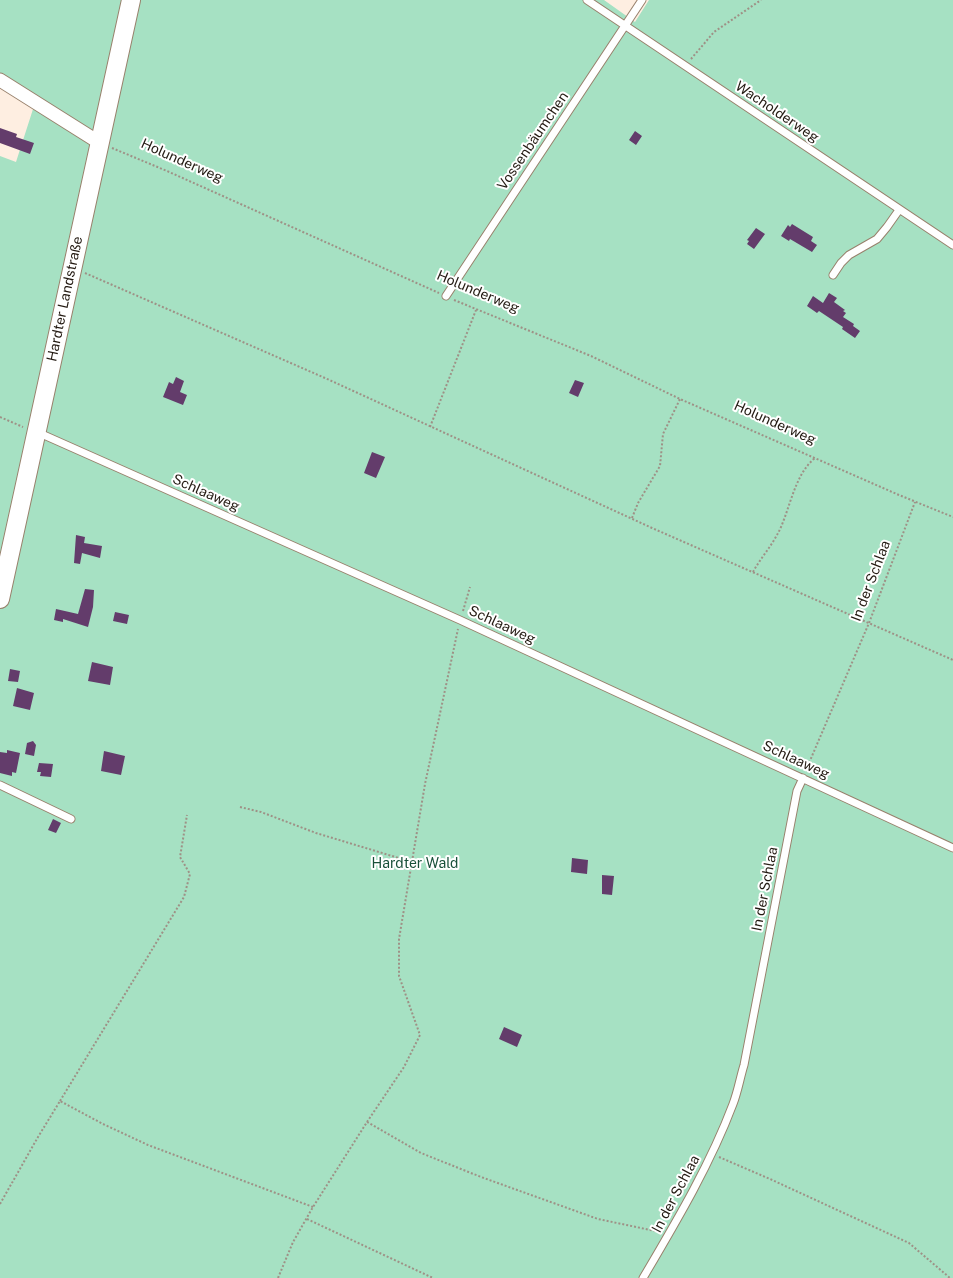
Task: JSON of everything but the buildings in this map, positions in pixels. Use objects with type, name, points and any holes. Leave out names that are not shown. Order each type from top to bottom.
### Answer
[{"type":"main road","name":"Hardter Landstraße","points":[[0,599],[31,430],[72,267],[131,0]]},
{"type":"street","points":[[0,80],[100,143]]},
{"type":"lane","name":"Wacholderweg","points":[[587,0],[953,245]]},
{"type":"lane","name":"Vossenbäumchen","points":[[446,296],[642,0]]},
{"type":"lane","points":[[833,275],[841,263],[849,255],[877,239],[899,210]]},
{"type":"lane","name":"Schlaaweg","points":[[31,430],[460,620],[953,848]]},
{"type":"lane","name":"In der Schlaa","points":[[643,1278],[712,1154],[734,1103],[744,1065],[797,791],[803,778]]},
{"type":"lane","points":[[0,785],[71,819]]},
{"type":"path","points":[[686,66],[714,32],[762,0]]},
{"type":"path","name":"Holunderweg","points":[[100,143],[167,171],[476,310],[591,356],[680,399],[915,502],[953,517]]},
{"type":"path","points":[[72,267],[325,378],[631,519],[953,660]]},
{"type":"path","points":[[430,426],[476,310]]},
{"type":"path","points":[[631,519],[638,503],[660,466],[663,434],[680,399]]},
{"type":"path","points":[[0,417],[31,430]]},
{"type":"path","points":[[753,572],[760,559],[776,537],[784,522],[795,488],[809,463],[815,458]]},
{"type":"path","name":"In der Schlaa","points":[[803,778],[869,623],[915,502]]},
{"type":"path","points":[[278,1278],[293,1242],[313,1207],[404,1067],[420,1035],[399,976],[399,940],[425,784],[460,620],[470,587]]},
{"type":"path","points":[[240,807],[261,812],[316,833],[412,862]]},
{"type":"path","points":[[0,1204],[38,1137],[184,897],[190,874],[180,857],[188,814]]},
{"type":"path","points":[[60,1101],[103,1124],[148,1145],[313,1207]]},
{"type":"path","points":[[367,1122],[421,1153],[488,1180],[598,1219],[669,1233]]},
{"type":"path","points":[[712,1154],[909,1243],[950,1278]]},
{"type":"path","points":[[307,1219],[433,1278]]},
{"type":"green space","name":"Hardter Wald","points":[[0,0],[604,0],[635,22],[649,0],[953,0],[953,1278],[0,1278],[0,156],[16,162],[34,106],[0,85]]}]
